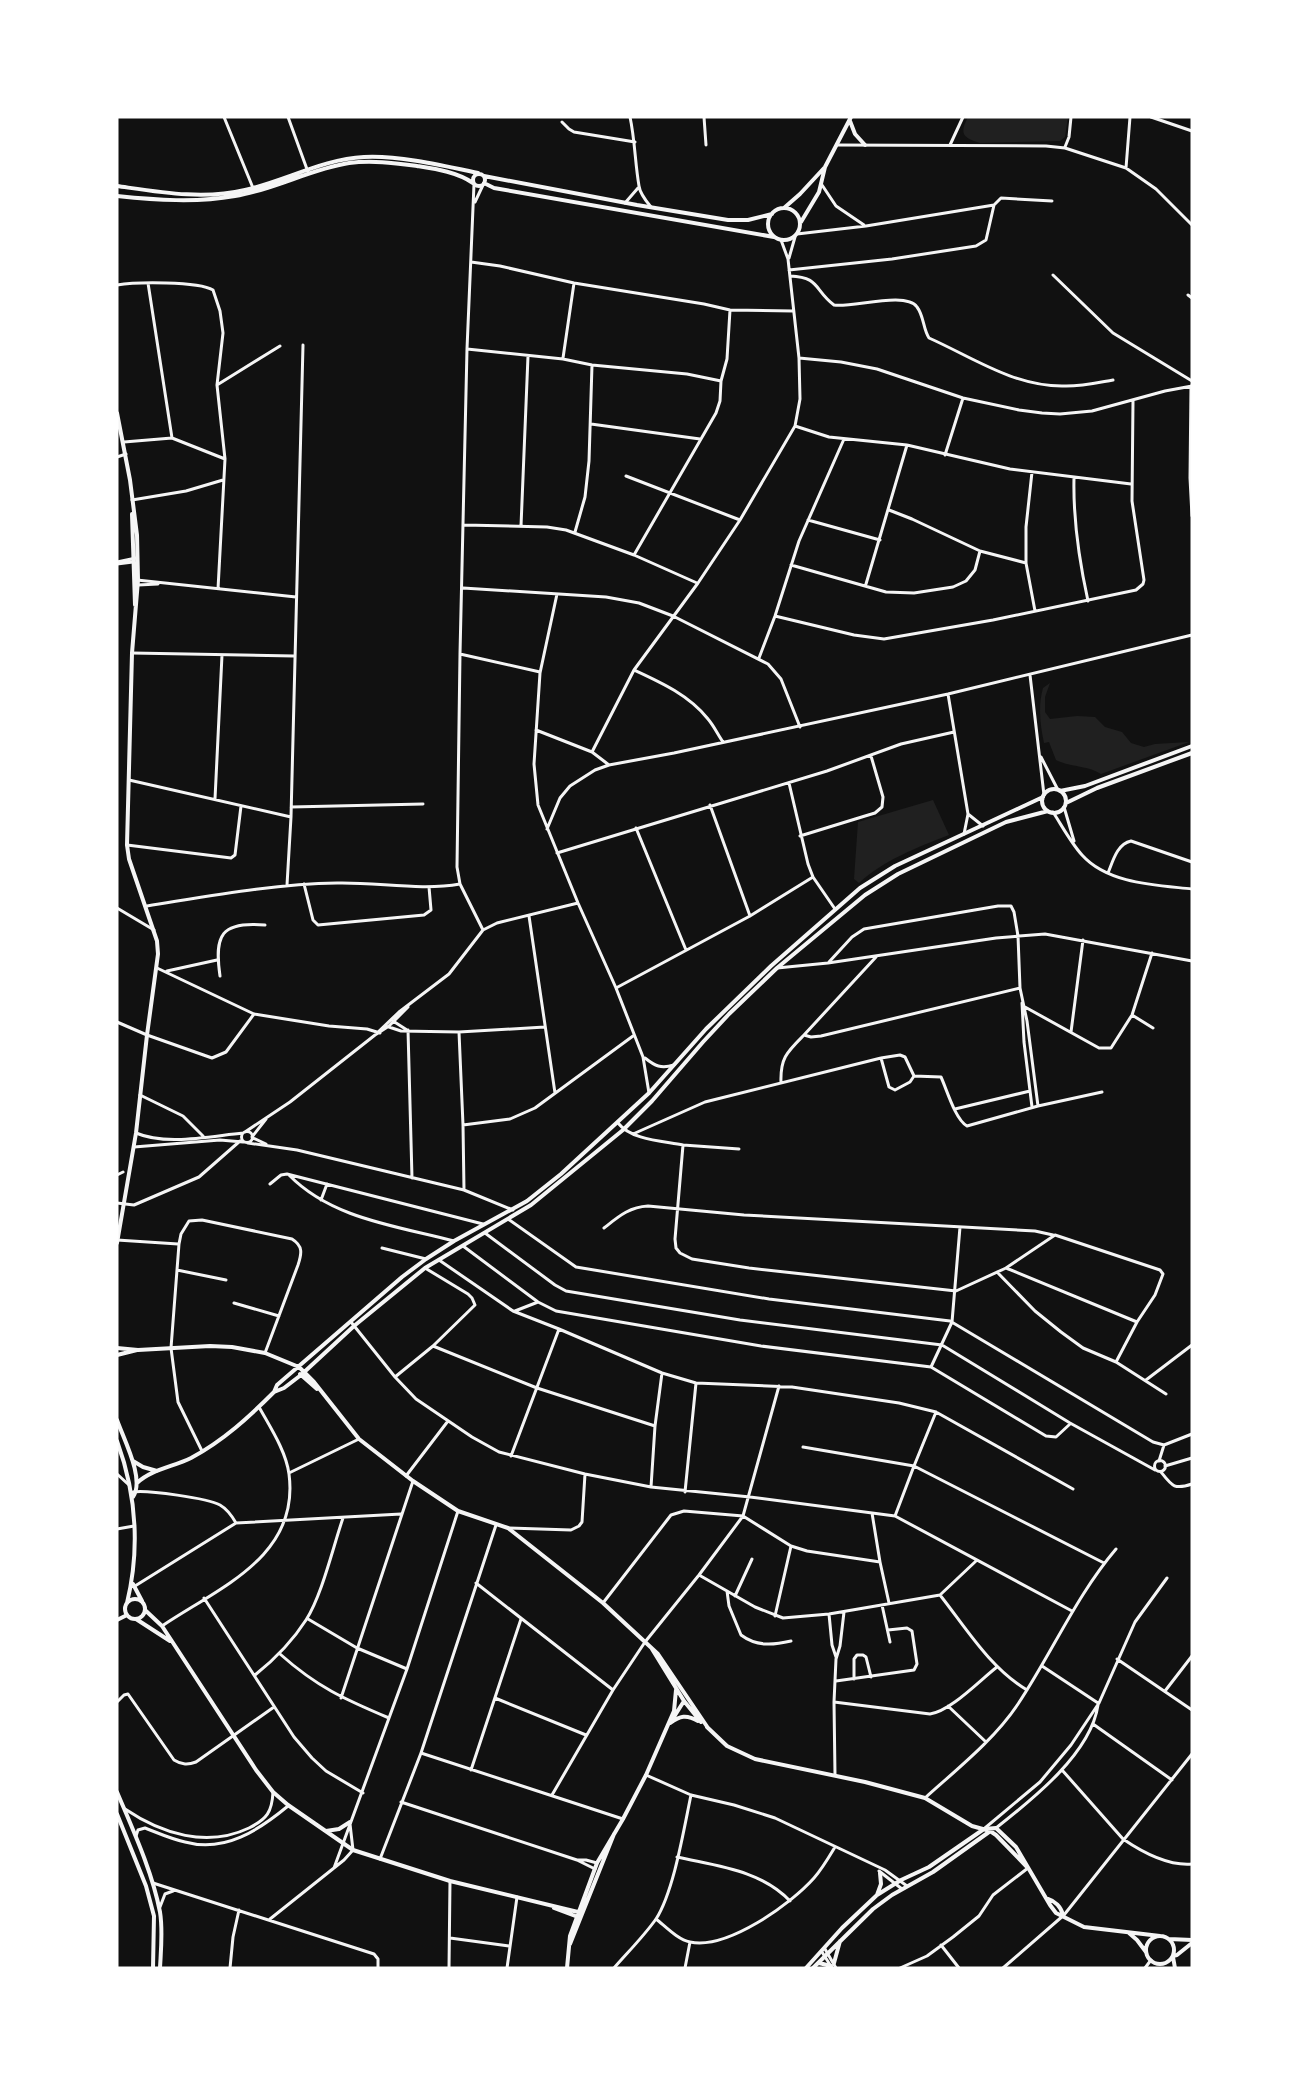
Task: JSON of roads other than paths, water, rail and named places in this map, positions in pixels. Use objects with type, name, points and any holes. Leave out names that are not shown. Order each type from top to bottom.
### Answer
[{"type":"street","points":[[224,117],[254,190]]},
{"type":"street","points":[[288,117],[308,172]]},
{"type":"street","points":[[630,117],[639,186],[651,208]]},
{"type":"street","points":[[704,117],[706,145]]},
{"type":"street","points":[[949,146],[963,117]]},
{"type":"street","points":[[1065,148],[1069,137],[1071,117]]},
{"type":"street","points":[[1126,168],[1130,117]]},
{"type":"street","points":[[1151,117],[1192,131]]},
{"type":"street","points":[[117,196],[150,200],[193,201],[223,198],[254,190],[340,160],[372,157],[478,173],[651,208],[738,220],[772,214],[784,208],[800,194],[825,167],[850,119]]},
{"type":"street","points":[[850,119],[855,134],[865,145]]},
{"type":"street","points":[[562,122],[574,132],[634,142]]},
{"type":"street","points":[[837,145],[1065,148],[1126,168],[1156,189],[1192,225]]},
{"type":"street","points":[[308,172],[376,161],[412,165],[452,173],[479,186],[484,184],[494,188],[781,240],[994,205]]},
{"type":"street","points":[[788,260],[800,223],[822,184],[825,167]]},
{"type":"street","points":[[478,173],[473,177],[475,203],[467,350],[457,867],[460,884],[483,930]]},
{"type":"street","points":[[475,203],[484,184],[484,176]]},
{"type":"street","points":[[822,184],[836,206],[866,226]]},
{"type":"street","points":[[117,186],[199,195],[254,190]]},
{"type":"street","points":[[625,203],[636,193],[639,186]]},
{"type":"street","points":[[789,270],[892,259],[976,246],[984,243],[988,236],[994,205],[1001,198],[1052,201]]},
{"type":"street","points":[[784,208],[796,213],[800,223]]},
{"type":"street","points":[[772,214],[768,226],[774,237]]},
{"type":"street","points":[[592,752],[634,670],[698,583],[740,520],[795,426],[800,399],[799,358],[788,260],[781,240]]},
{"type":"street","points":[[471,262],[500,266],[574,283],[639,292],[730,310],[794,311]]},
{"type":"street","points":[[1053,275],[1113,333],[1192,384]]},
{"type":"street","points":[[790,276],[806,277],[813,281],[834,305],[903,301],[912,303],[918,308],[929,338],[943,342],[981,364],[1015,377],[1065,386],[1113,380]]},
{"type":"street","points":[[117,285],[148,283],[202,286],[213,290],[218,302],[223,333],[217,385],[225,459],[218,589]]},
{"type":"street","points":[[148,283],[172,438]]},
{"type":"street","points":[[562,358],[574,283]]},
{"type":"street","points":[[634,555],[716,413],[727,359],[730,310]]},
{"type":"street","points":[[287,885],[291,817],[303,345]]},
{"type":"street","points":[[217,385],[280,346]]},
{"type":"street","points":[[467,350],[562,358],[592,365],[677,373],[721,381]]},
{"type":"street","points":[[521,526],[528,356]]},
{"type":"street","points":[[799,358],[841,362],[877,369],[963,398],[1018,410],[1060,414],[1092,411],[1192,384]]},
{"type":"street","points":[[574,532],[585,497],[591,424],[592,365]]},
{"type":"street","points":[[1192,384],[1192,516]]},
{"type":"street","points":[[945,455],[963,398]]},
{"type":"street","points":[[775,616],[854,635],[884,639],[1136,590],[1143,584],[1144,576],[1131,484],[1133,401]]},
{"type":"street","points":[[117,413],[124,442],[133,506],[136,583],[127,780],[127,845],[129,859],[147,906],[158,945],[136,1133],[117,1241],[179,1244]]},
{"type":"street","points":[[591,424],[700,438]]},
{"type":"street","points":[[795,426],[821,435],[907,445],[1010,470],[1131,484]]},
{"type":"street","points":[[124,442],[172,438],[225,459]]},
{"type":"street","points":[[759,658],[808,519],[844,438]]},
{"type":"street","points":[[865,585],[907,445]]},
{"type":"street","points":[[117,457],[126,454]]},
{"type":"street","points":[[1032,472],[1026,527],[1026,563],[1035,611]]},
{"type":"street","points":[[626,476],[740,520]]},
{"type":"street","points":[[1074,477],[1075,526],[1088,601]]},
{"type":"street","points":[[132,500],[186,491],[223,480]]},
{"type":"street","points":[[889,510],[980,551],[1026,563]]},
{"type":"street","points":[[808,519],[880,540]]},
{"type":"street","points":[[464,525],[558,528],[634,555],[698,583]]},
{"type":"street","points":[[791,565],[886,592],[914,594],[953,586],[970,577],[975,570],[980,551]]},
{"type":"street","points":[[117,563],[135,560]]},
{"type":"street","points":[[136,583],[296,597]]},
{"type":"street","points":[[462,588],[589,595],[623,600],[673,616],[768,664],[781,679],[800,727]]},
{"type":"street","points":[[557,594],[540,673],[534,764],[538,805],[643,1057],[649,1093]]},
{"type":"street","points":[[547,829],[560,798],[570,786],[595,770],[609,765],[800,727],[948,694],[1192,635]]},
{"type":"street","points":[[132,653],[294,656]]},
{"type":"street","points":[[460,654],[540,673]]},
{"type":"street","points":[[214,799],[222,655]]},
{"type":"street","points":[[634,670],[687,698],[709,720],[723,742]]},
{"type":"street","points":[[1030,675],[1044,807],[1051,812],[1075,846],[1093,865],[1108,873],[1137,881],[1192,890]]},
{"type":"street","points":[[948,694],[968,814],[964,834]]},
{"type":"street","points":[[536,730],[592,752],[609,765]]},
{"type":"street","points":[[558,853],[710,805],[789,783],[901,744],[954,732]]},
{"type":"street","points":[[274,1392],[284,1388],[303,1373],[353,1324],[426,1259],[539,1192],[649,1093],[706,1029],[771,966],[835,909],[877,877],[1043,796],[1048,791],[1085,786],[1192,746]]},
{"type":"street","points":[[1185,749],[1191,754]]},
{"type":"street","points":[[137,1483],[145,1476],[180,1463],[229,1433],[274,1392],[277,1385],[425,1268],[538,1199],[623,1130],[652,1101],[711,1032],[777,969],[865,895],[898,874],[1006,822],[1059,811],[1065,805],[1097,788],[1191,754]]},
{"type":"street","points":[[1040,755],[1059,790],[1065,796],[1075,846]]},
{"type":"street","points":[[800,836],[874,813],[882,807],[883,796],[870,756]]},
{"type":"street","points":[[127,780],[291,817]]},
{"type":"street","points":[[789,783],[800,836],[813,877],[835,909]]},
{"type":"street","points":[[291,807],[423,804]]},
{"type":"street","points":[[710,805],[750,916]]},
{"type":"street","points":[[127,845],[231,858],[235,855],[241,806]]},
{"type":"street","points":[[968,814],[983,826]]},
{"type":"street","points":[[636,828],[686,950]]},
{"type":"street","points":[[1108,873],[1119,848],[1123,843],[1131,840],[1192,861]]},
{"type":"street","points":[[616,988],[750,916],[813,877]]},
{"type":"street","points":[[147,906],[287,885],[338,883],[429,886],[460,884]]},
{"type":"street","points":[[304,884],[313,920],[318,925],[424,915],[431,910],[429,886]]},
{"type":"street","points":[[117,1203],[134,1205],[200,1177],[241,1142],[244,1132],[267,1118],[449,974],[483,930],[498,923],[578,903]]},
{"type":"street","points":[[828,963],[852,937],[864,929],[998,906],[1007,905],[1012,908],[1018,936],[1020,988],[1025,1007],[1038,1106]]},
{"type":"street","points":[[117,908],[154,930]]},
{"type":"street","points":[[528,916],[555,1094]]},
{"type":"street","points":[[220,975],[218,946],[223,933],[243,925],[265,925]]},
{"type":"street","points":[[777,969],[1045,934],[1192,961]]},
{"type":"street","points":[[1071,1032],[1083,940]]},
{"type":"street","points":[[1025,1007],[1099,1048],[1108,1049],[1114,1046],[1132,1015],[1152,953]]},
{"type":"street","points":[[781,1083],[782,1061],[785,1055],[876,956]]},
{"type":"street","points":[[166,972],[218,960]]},
{"type":"street","points":[[157,968],[254,1014],[377,1033]]},
{"type":"street","points":[[804,1035],[821,1036],[1020,988]]},
{"type":"street","points":[[1022,998],[1024,1042],[1032,1108]]},
{"type":"street","points":[[117,1022],[205,1057],[218,1057],[226,1052],[254,1014]]},
{"type":"street","points":[[1132,1015],[1153,1028]]},
{"type":"street","points":[[392,1020],[407,1030]]},
{"type":"street","points":[[387,1025],[396,1030],[459,1032],[545,1027]]},
{"type":"street","points":[[407,1030],[412,1178]]},
{"type":"street","points":[[459,1032],[464,1190]]},
{"type":"street","points":[[463,1125],[519,1116],[555,1094],[634,1036]]},
{"type":"street","points":[[1024,1042],[1029,1042]]},
{"type":"street","points":[[1025,1053],[1030,1053]]},
{"type":"street","points":[[632,1134],[705,1102],[881,1058],[903,1056],[908,1060],[914,1076]]},
{"type":"street","points":[[643,1057],[664,1068],[674,1064]]},
{"type":"street","points":[[881,1058],[891,1089],[895,1090],[906,1084],[914,1076],[941,1077],[955,1109],[963,1124],[967,1126],[1038,1106],[1102,1092]]},
{"type":"street","points":[[955,1109],[1030,1091]]},
{"type":"street","points":[[140,1095],[183,1116],[204,1137]]},
{"type":"street","points":[[248,1143],[267,1118]]},
{"type":"street","points":[[618,1123],[623,1130],[632,1134],[683,1145],[739,1149]]},
{"type":"street","points":[[136,1133],[158,1139],[244,1132],[251,1133],[252,1137],[268,1145]]},
{"type":"street","points":[[134,1147],[220,1140],[268,1145],[464,1190],[513,1209]]},
{"type":"street","points":[[683,1145],[675,1239],[676,1248],[692,1259],[750,1268],[956,1291],[1006,1268],[1054,1235]]},
{"type":"street","points":[[117,1175],[123,1172]]},
{"type":"street","points":[[270,1184],[281,1174],[287,1174],[485,1224]]},
{"type":"street","points":[[287,1174],[321,1200],[348,1214],[454,1241]]},
{"type":"street","points":[[321,1200],[327,1184]]},
{"type":"street","points":[[604,1228],[637,1206],[744,1215],[1035,1231],[1054,1235],[1161,1270],[1163,1274],[1159,1287],[1116,1362]]},
{"type":"street","points":[[202,1451],[178,1402],[171,1348],[179,1244],[186,1224],[196,1219],[294,1241],[300,1245],[301,1254],[265,1353]]},
{"type":"street","points":[[508,1219],[576,1267],[769,1299],[952,1322],[1153,1442],[1164,1445],[1192,1434]]},
{"type":"street","points":[[931,1367],[952,1322],[960,1227]]},
{"type":"street","points":[[484,1232],[566,1291],[740,1320],[942,1345],[1070,1423],[1161,1472],[1174,1486],[1181,1488],[1192,1484]]},
{"type":"street","points":[[462,1245],[538,1302],[556,1311],[761,1346],[931,1367],[1046,1436],[1056,1437],[1070,1423]]},
{"type":"street","points":[[382,1248],[426,1259]]},
{"type":"street","points":[[438,1260],[513,1311],[662,1373],[696,1383],[779,1386],[863,1398],[936,1412],[1073,1489]]},
{"type":"street","points":[[395,1377],[433,1346],[475,1305],[468,1294],[425,1268]]},
{"type":"street","points":[[1006,1268],[1137,1322]]},
{"type":"street","points":[[177,1270],[226,1280]]},
{"type":"street","points":[[997,1272],[1035,1311],[1060,1332],[1083,1348],[1116,1362],[1166,1394]]},
{"type":"street","points":[[513,1311],[538,1302]]},
{"type":"street","points":[[234,1303],[279,1316]]},
{"type":"street","points":[[353,1324],[395,1377],[416,1399],[448,1422],[495,1450],[585,1474],[651,1487],[895,1516],[1072,1611]]},
{"type":"street","points":[[512,1456],[559,1329]]},
{"type":"street","points":[[1146,1380],[1192,1345]]},
{"type":"street","points":[[117,1348],[138,1350],[225,1346],[265,1353],[292,1365],[320,1391],[359,1439],[406,1476],[458,1511],[496,1525],[508,1528],[571,1530],[579,1526],[582,1522],[585,1474]]},
{"type":"street","points":[[433,1346],[537,1388],[655,1426]]},
{"type":"street","points":[[117,1355],[138,1350]]},
{"type":"street","points":[[651,1487],[655,1426],[662,1373]]},
{"type":"street","points":[[685,1492],[696,1383]]},
{"type":"street","points":[[552,1795],[613,1690],[645,1642],[743,1516],[779,1386]]},
{"type":"street","points":[[162,1626],[230,1583],[260,1560],[268,1551],[285,1519],[288,1509],[289,1473],[282,1453],[259,1407]]},
{"type":"street","points":[[895,1516],[936,1412]]},
{"type":"street","points":[[117,1420],[133,1461],[137,1483],[137,1491],[133,1498]]},
{"type":"street","points":[[406,1476],[448,1422]]},
{"type":"street","points":[[289,1473],[359,1439]]},
{"type":"street","points":[[117,1441],[124,1459],[133,1498],[134,1585],[126,1610],[128,1615],[164,1636],[176,1647]]},
{"type":"street","points":[[1155,1470],[1154,1464],[1159,1461],[1164,1445]]},
{"type":"street","points":[[803,1447],[914,1466],[1104,1563]]},
{"type":"street","points":[[1161,1472],[1165,1466],[1192,1458]]},
{"type":"street","points":[[133,1461],[143,1467],[158,1471]]},
{"type":"street","points":[[1159,1461],[1165,1466]]},
{"type":"street","points":[[117,1474],[129,1485]]},
{"type":"street","points":[[341,1698],[413,1481]]},
{"type":"street","points":[[130,1492],[137,1491],[213,1502],[224,1507],[236,1523]]},
{"type":"street","points":[[334,1868],[363,1793],[458,1511]]},
{"type":"street","points":[[603,1603],[671,1515],[684,1511],[743,1516],[791,1546],[807,1551],[880,1562]]},
{"type":"street","points":[[872,1513],[889,1603]]},
{"type":"street","points":[[134,1585],[236,1523],[401,1514]]},
{"type":"street","points":[[255,1675],[280,1654],[308,1618],[323,1581],[343,1518]]},
{"type":"street","points":[[380,1859],[421,1753],[496,1525]]},
{"type":"street","points":[[117,1529],[134,1526]]},
{"type":"street","points":[[508,1528],[603,1603],[645,1642],[666,1664],[708,1728]]},
{"type":"street","points":[[775,1617],[791,1546]]},
{"type":"street","points":[[926,1798],[1006,1720],[1042,1666],[1072,1611],[1116,1549]]},
{"type":"street","points":[[735,1596],[752,1559]]},
{"type":"street","points":[[699,1575],[775,1617],[783,1618],[844,1612],[940,1595],[976,1561]]},
{"type":"street","points":[[813,1968],[873,1909],[902,1889],[933,1872],[996,1828],[1062,1770],[1093,1724],[1117,1659],[1135,1622],[1167,1578]]},
{"type":"street","points":[[476,1583],[613,1690]]},
{"type":"street","points":[[134,1585],[145,1610],[162,1626],[256,1770],[273,1792],[288,1805],[353,1850],[450,1881],[579,1915]]},
{"type":"street","points":[[727,1591],[729,1606],[741,1635],[772,1646],[791,1641]]},
{"type":"street","points":[[940,1595],[997,1667],[1027,1690]]},
{"type":"street","points":[[204,1598],[294,1737],[326,1771],[363,1793]]},
{"type":"street","points":[[127,1603],[133,1599],[142,1602]]},
{"type":"street","points":[[882,1605],[890,1642]]},
{"type":"street","points":[[136,1619],[142,1616],[145,1610]]},
{"type":"street","points":[[835,1775],[834,1702],[844,1612]]},
{"type":"street","points":[[829,1614],[832,1645],[837,1659]]},
{"type":"street","points":[[117,1620],[128,1615]]},
{"type":"street","points":[[308,1618],[357,1648],[406,1669]]},
{"type":"street","points":[[471,1770],[521,1619]]},
{"type":"street","points":[[836,1681],[911,1671],[917,1667],[912,1630],[907,1628],[888,1630]]},
{"type":"street","points":[[651,1648],[697,1718],[727,1746],[755,1759],[835,1775],[926,1798],[972,1826],[990,1831],[1028,1868]]},
{"type":"street","points":[[280,1654],[315,1683],[341,1698],[389,1718]]},
{"type":"street","points":[[854,1679],[854,1659],[857,1655],[863,1654],[871,1677]]},
{"type":"street","points":[[1165,1691],[1192,1656]]},
{"type":"street","points":[[1117,1659],[1192,1710]]},
{"type":"street","points":[[1042,1666],[1099,1703]]},
{"type":"street","points":[[834,1702],[937,1713],[997,1667]]},
{"type":"street","points":[[567,1968],[570,1944],[575,1937],[579,1915],[598,1867],[646,1775],[669,1724],[676,1704],[676,1689]]},
{"type":"street","points":[[669,1724],[684,1701],[684,1692]]},
{"type":"street","points":[[117,1702],[128,1694],[170,1754],[178,1762],[190,1764],[274,1707]]},
{"type":"street","points":[[495,1698],[586,1735]]},
{"type":"street","points":[[806,1968],[852,1918],[877,1895],[901,1880],[929,1867],[984,1829],[1020,1800],[1048,1773],[1071,1745],[1099,1703]]},
{"type":"street","points":[[948,1706],[986,1742]]},
{"type":"street","points":[[669,1724],[679,1717],[690,1716],[708,1728]]},
{"type":"street","points":[[1093,1724],[1172,1780]]},
{"type":"street","points":[[421,1753],[623,1819]]},
{"type":"street","points":[[1003,1968],[1064,1915],[1192,1754]]},
{"type":"street","points":[[1062,1770],[1123,1839],[1136,1848],[1178,1864],[1192,1864]]},
{"type":"street","points":[[646,1775],[691,1795],[775,1818],[901,1880],[907,1886]]},
{"type":"street","points":[[117,1792],[152,1882],[160,1912],[162,1941],[160,1968]]},
{"type":"street","points":[[124,1808],[151,1823],[186,1836],[214,1839],[241,1832],[262,1820],[271,1810],[273,1792]]},
{"type":"street","points":[[614,1968],[656,1919],[666,1897],[691,1795]]},
{"type":"street","points":[[401,1802],[577,1860],[586,1860],[598,1867]]},
{"type":"street","points":[[135,1838],[137,1832],[145,1828],[184,1842],[204,1845],[223,1843],[255,1831],[288,1805]]},
{"type":"street","points":[[117,1814],[146,1886],[154,1916],[153,1968]]},
{"type":"street","points":[[326,1832],[339,1829],[350,1822]]},
{"type":"street","points":[[350,1822],[353,1850]]},
{"type":"street","points":[[117,1827],[123,1829]]},
{"type":"street","points":[[984,1829],[996,1828],[1016,1847],[1055,1912],[1064,1915],[1076,1924],[1192,1942]]},
{"type":"street","points":[[656,1919],[690,1942],[704,1942],[737,1934],[790,1901],[815,1877],[836,1847]]},
{"type":"street","points":[[270,1920],[353,1850]]},
{"type":"street","points":[[677,1857],[747,1873],[777,1888],[790,1901]]},
{"type":"street","points":[[876,1868],[902,1889]]},
{"type":"street","points":[[900,1968],[927,1956],[941,1946],[975,1919],[993,1895],[1028,1868]]},
{"type":"street","points":[[877,1895],[880,1873]]},
{"type":"street","points":[[449,1968],[450,1881]]},
{"type":"street","points":[[152,1882],[374,1954],[378,1959],[378,1968]]},
{"type":"street","points":[[160,1912],[165,1894],[175,1891]]},
{"type":"street","points":[[507,1968],[517,1898]]},
{"type":"street","points":[[230,1968],[239,1910]]},
{"type":"street","points":[[1128,1933],[1141,1944],[1158,1968]]},
{"type":"street","points":[[1147,1954],[1150,1941],[1160,1936]]},
{"type":"street","points":[[450,1938],[509,1946]]},
{"type":"street","points":[[833,1966],[841,1938]]},
{"type":"street","points":[[1167,1938],[1174,1948],[1175,1968]]},
{"type":"street","points":[[685,1968],[690,1942]]},
{"type":"street","points":[[1152,1961],[1164,1963],[1192,1942]]},
{"type":"street","points":[[941,1946],[959,1968]]},
{"type":"street","points":[[823,1951],[833,1966]]},
{"type":"street","points":[[1145,1968],[1152,1961]]},
{"type":"street","points":[[818,1963],[833,1966]]}]
